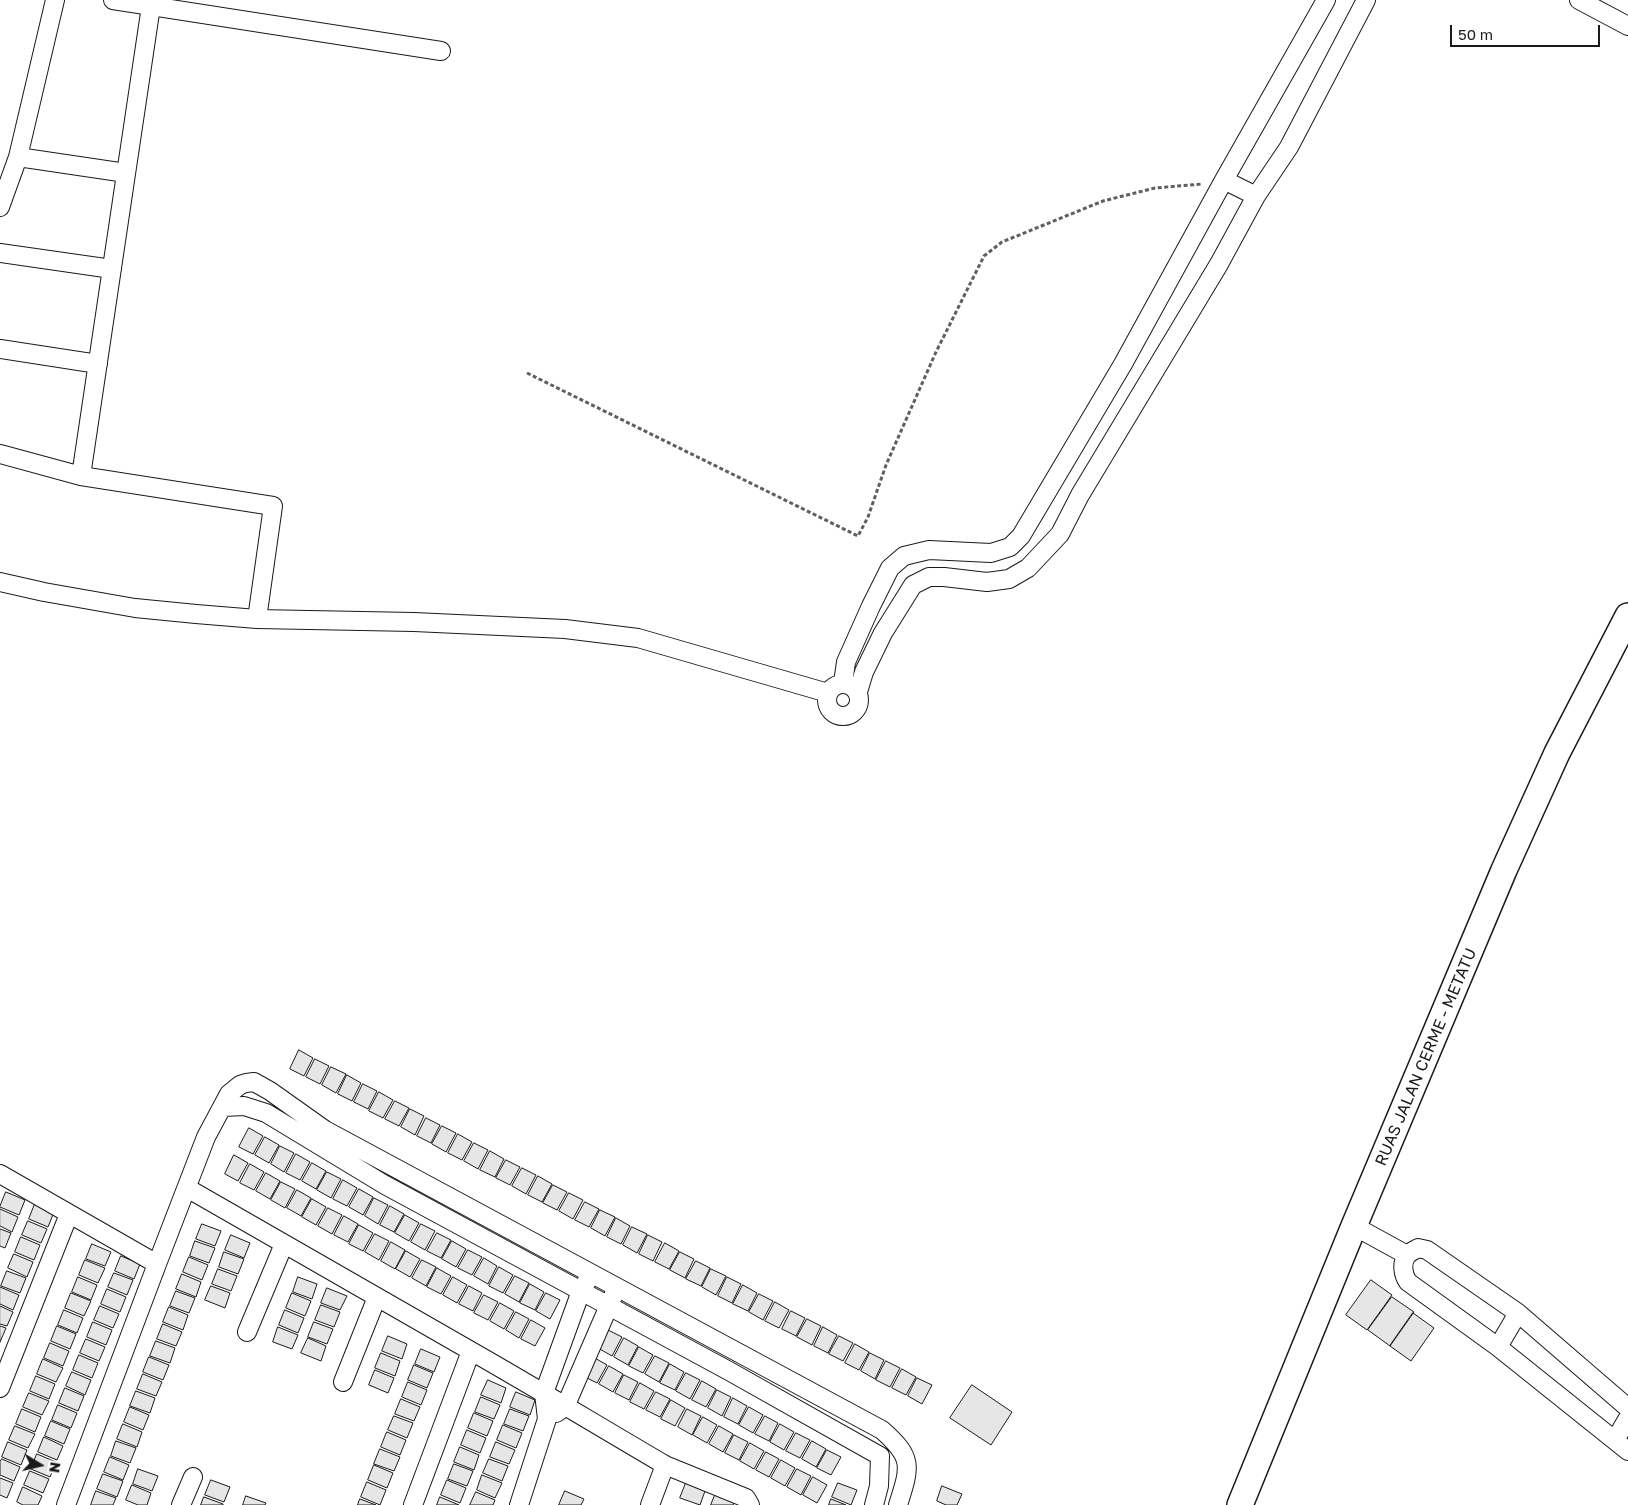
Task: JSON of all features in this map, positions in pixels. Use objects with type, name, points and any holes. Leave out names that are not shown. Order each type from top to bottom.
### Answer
[{"type":"main road","name":"RUAS JALAN CERME - METATU","points":[[1240,1505],[1354,1226],[1508,861],[1557,753],[1628,616]]},
{"type":"street","points":[[0,207],[18,156],[55,0]]},
{"type":"street","points":[[113,0],[441,51]]},
{"type":"street","points":[[843,683],[846,662],[871,606],[890,568],[904,556],[929,550],[991,553],[1010,547],[1021,536],[1123,364],[1326,0]]},
{"type":"street","points":[[858,692],[852,685],[843,683],[834,686],[828,693],[827,703],[831,711],[839,716],[848,716],[856,710],[860,702],[858,692],[864,672],[883,633],[913,584],[929,577],[987,582],[1009,579],[1028,568],[1060,534],[1080,495],[1219,264],[1256,196],[1289,147],[1366,0]]},
{"type":"street","points":[[1579,0],[1627,22]]},
{"type":"street","points":[[81,476],[151,6]]},
{"type":"street","points":[[18,156],[126,173]]},
{"type":"street","points":[[1224,180],[1256,196]]},
{"type":"street","points":[[0,253],[112,270]]},
{"type":"street","points":[[0,349],[98,364]]},
{"type":"street","points":[[0,454],[81,476],[272,506],[257,619]]},
{"type":"street","points":[[0,582],[135,608],[257,619],[414,622],[565,629],[638,638],[828,693]]},
{"type":"street","points":[[66,1505],[206,1137],[229,1094],[246,1083],[254,1082],[270,1091],[325,1130],[882,1430],[895,1441],[908,1462],[898,1505]]},
{"type":"street","points":[[223,1107],[244,1106],[266,1112],[385,1185],[745,1379],[880,1456],[901,1452]]},
{"type":"street","points":[[0,1174],[157,1264]]},
{"type":"street","points":[[187,1188],[544,1393],[665,1465],[746,1498],[750,1505]]},
{"type":"street","points":[[0,1388],[69,1214]]},
{"type":"street","points":[[1354,1226],[1407,1255]]},
{"type":"street","points":[[247,1332],[284,1244]]},
{"type":"street","points":[[1628,1408],[1518,1313],[1428,1250],[1418,1248],[1407,1255],[1404,1276],[1408,1282],[1498,1347],[1628,1451]]},
{"type":"street","points":[[519,1505],[547,1419],[544,1393],[581,1291],[592,1273]]},
{"type":"street","points":[[547,1419],[565,1407],[617,1287]]},
{"type":"street","points":[[343,1382],[376,1297]]},
{"type":"street","points":[[1498,1347],[1518,1313]]},
{"type":"street","points":[[413,1505],[470,1352]]},
{"type":"street","points":[[1615,1440],[1628,1418]]},
{"type":"street","points":[[874,1505],[879,1486],[880,1456]]},
{"type":"street","points":[[650,1505],[665,1465]]},
{"type":"street","points":[[181,1505],[193,1477]]},
{"type":"path","points":[[527,372],[858,536],[868,517],[886,465],[936,352],[984,256],[1002,242],[1103,201],[1155,188],[1206,184],[1224,180]]},
{"type":"building","points":[[299,1050],[313,1058],[304,1076],[290,1069]]},
{"type":"building","points":[[315,1059],[329,1066],[320,1084],[306,1077]]},
{"type":"building","points":[[331,1067],[346,1074],[336,1093],[322,1085]]},
{"type":"building","points":[[347,1075],[361,1083],[352,1101],[338,1094]]},
{"type":"building","points":[[363,1084],[377,1091],[368,1109],[354,1102]]},
{"type":"building","points":[[379,1092],[393,1100],[383,1118],[369,1111]]},
{"type":"building","points":[[395,1101],[409,1108],[399,1126],[385,1119]]},
{"type":"building","points":[[410,1109],[424,1116],[415,1135],[401,1127]]},
{"type":"building","points":[[426,1118],[440,1125],[431,1143],[417,1136]]},
{"type":"building","points":[[442,1126],[456,1133],[446,1152],[432,1144]]},
{"type":"building","points":[[249,1128],[263,1136],[253,1154],[239,1147]]},
{"type":"building","points":[[458,1134],[472,1142],[462,1160],[448,1153]]},
{"type":"building","points":[[265,1137],[279,1145],[269,1163],[255,1155]]},
{"type":"building","points":[[474,1143],[488,1150],[478,1169],[464,1161]]},
{"type":"building","points":[[280,1146],[294,1153],[284,1172],[271,1164]]},
{"type":"building","points":[[490,1151],[504,1159],[495,1177],[480,1170]]},
{"type":"building","points":[[296,1154],[310,1162],[300,1180],[286,1173]]},
{"type":"building","points":[[234,1155],[248,1163],[238,1181],[225,1174]]},
{"type":"building","points":[[506,1160],[520,1167],[510,1185],[496,1178]]},
{"type":"building","points":[[312,1163],[326,1171],[316,1189],[302,1181]]},
{"type":"building","points":[[250,1164],[264,1172],[254,1190],[240,1183]]},
{"type":"building","points":[[522,1168],[536,1175],[526,1194],[512,1186]]},
{"type":"building","points":[[327,1172],[341,1179],[331,1198],[317,1190]]},
{"type":"building","points":[[266,1173],[280,1181],[270,1199],[256,1191]]},
{"type":"building","points":[[538,1176],[552,1184],[542,1202],[528,1195]]},
{"type":"building","points":[[343,1180],[357,1188],[347,1206],[333,1199]]},
{"type":"building","points":[[281,1182],[295,1189],[285,1208],[271,1200]]},
{"type":"building","points":[[553,1185],[567,1192],[557,1210],[543,1203]]},
{"type":"building","points":[[359,1189],[373,1197],[363,1215],[349,1207]]},
{"type":"building","points":[[297,1190],[311,1198],[301,1216],[287,1208]]},
{"type":"building","points":[[6,1192],[25,1200],[19,1215],[0,1207]]},
{"type":"building","points":[[569,1193],[583,1200],[573,1219],[559,1211]]},
{"type":"building","points":[[374,1198],[388,1205],[378,1224],[365,1216]]},
{"type":"building","points":[[312,1199],[326,1207],[316,1225],[302,1217]]},
{"type":"building","points":[[585,1202],[599,1209],[589,1227],[575,1220]]},
{"type":"building","points":[[35,1204],[54,1212],[48,1227],[29,1219]]},
{"type":"building","points":[[390,1206],[404,1214],[394,1232],[380,1225]]},
{"type":"building","points":[[328,1208],[342,1215],[332,1234],[318,1226]]},
{"type":"building","points":[[0,1209],[18,1217],[12,1232],[0,1226]]},
{"type":"building","points":[[600,1210],[615,1217],[605,1236],[591,1228]]},
{"type":"building","points":[[405,1215],[419,1223],[409,1241],[395,1233]]},
{"type":"building","points":[[344,1216],[358,1224],[348,1242],[334,1235]]},
{"type":"building","points":[[616,1218],[630,1226],[621,1244],[607,1237]]},
{"type":"building","points":[[28,1221],[47,1229],[41,1243],[22,1235]]},
{"type":"building","points":[[202,1224],[221,1231],[215,1246],[196,1239]]},
{"type":"building","points":[[421,1224],[435,1231],[425,1250],[411,1242]]},
{"type":"building","points":[[359,1225],[373,1233],[363,1251],[349,1244]]},
{"type":"building","points":[[632,1227],[647,1234],[637,1253],[623,1245]]},
{"type":"building","points":[[0,1229],[11,1233],[5,1248],[0,1246]]},
{"type":"building","points":[[437,1233],[451,1240],[441,1258],[427,1251]]},
{"type":"building","points":[[375,1234],[389,1241],[379,1260],[365,1252]]},
{"type":"building","points":[[231,1235],[250,1243],[244,1258],[225,1250]]},
{"type":"building","points":[[648,1235],[662,1242],[653,1261],[639,1254]]},
{"type":"building","points":[[21,1237],[40,1245],[34,1260],[15,1252]]},
{"type":"building","points":[[195,1241],[215,1248],[209,1263],[190,1256]]},
{"type":"building","points":[[452,1241],[466,1249],[456,1267],[442,1259]]},
{"type":"building","points":[[391,1242],[405,1250],[395,1269],[381,1261]]},
{"type":"building","points":[[665,1243],[679,1251],[669,1269],[655,1262]]},
{"type":"building","points":[[92,1244],[111,1252],[105,1266],[86,1259]]},
{"type":"building","points":[[468,1250],[482,1257],[472,1275],[458,1268]]},
{"type":"building","points":[[406,1251],[420,1259],[410,1277],[396,1269]]},
{"type":"building","points":[[224,1252],[244,1259],[238,1274],[219,1267]]},
{"type":"building","points":[[680,1252],[694,1259],[685,1278],[670,1270]]},
{"type":"building","points":[[14,1254],[33,1262],[27,1277],[8,1268]]},
{"type":"building","points":[[121,1256],[140,1264],[134,1279],[115,1271]]},
{"type":"building","points":[[189,1257],[208,1265],[202,1280],[183,1272]]},
{"type":"building","points":[[484,1258],[497,1266],[488,1284],[474,1276]]},
{"type":"building","points":[[85,1260],[105,1268],[98,1283],[79,1275]]},
{"type":"building","points":[[422,1260],[436,1267],[426,1286],[412,1278]]},
{"type":"building","points":[[696,1261],[710,1268],[701,1286],[686,1279]]},
{"type":"building","points":[[499,1267],[513,1275],[503,1293],[489,1286]]},
{"type":"building","points":[[437,1268],[451,1276],[441,1294],[427,1287]]},
{"type":"building","points":[[218,1269],[237,1276],[231,1291],[212,1284]]},
{"type":"building","points":[[711,1269],[726,1276],[716,1295],[702,1287]]},
{"type":"building","points":[[7,1271],[26,1278],[20,1293],[1,1286]]},
{"type":"building","points":[[114,1273],[133,1280],[127,1295],[108,1287]]},
{"type":"building","points":[[182,1274],[201,1282],[196,1297],[176,1289]]},
{"type":"building","points":[[515,1276],[529,1283],[519,1302],[505,1294]]},
{"type":"building","points":[[78,1277],[97,1285],[91,1300],[72,1292]]},
{"type":"building","points":[[298,1277],[317,1284],[312,1299],[293,1292]]},
{"type":"building","points":[[453,1277],[467,1285],[457,1303],[443,1295]]},
{"type":"building","points":[[727,1277],[741,1284],[732,1303],[718,1296]]},
{"type":"building","points":[[1371,1280],[1392,1295],[1367,1330],[1346,1315]]},
{"type":"building","points":[[530,1284],[544,1292],[535,1310],[520,1303]]},
{"type":"building","points":[[743,1285],[757,1293],[748,1311],[733,1304]]},
{"type":"building","points":[[211,1286],[230,1293],[225,1308],[205,1300]]},
{"type":"building","points":[[469,1286],[482,1293],[473,1311],[459,1304]]},
{"type":"building","points":[[0,1287],[19,1295],[13,1310],[0,1304]]},
{"type":"building","points":[[327,1288],[347,1296],[340,1310],[321,1303]]},
{"type":"building","points":[[107,1289],[126,1297],[120,1312],[101,1304]]},
{"type":"building","points":[[176,1291],[195,1298],[189,1313],[170,1306]]},
{"type":"building","points":[[71,1293],[91,1301],[84,1316],[65,1308]]},
{"type":"building","points":[[292,1293],[311,1301],[305,1316],[286,1308]]},
{"type":"building","points":[[546,1293],[560,1300],[550,1319],[536,1311]]},
{"type":"building","points":[[759,1294],[773,1301],[763,1320],[749,1312]]},
{"type":"building","points":[[484,1295],[498,1302],[488,1320],[474,1313]]},
{"type":"building","points":[[1392,1297],[1414,1312],[1390,1346],[1368,1330]]},
{"type":"building","points":[[775,1302],[789,1310],[779,1328],[765,1321]]},
{"type":"building","points":[[500,1303],[514,1311],[504,1329],[490,1321]]},
{"type":"building","points":[[321,1305],[340,1312],[334,1327],[315,1320]]},
{"type":"building","points":[[0,1306],[13,1312],[7,1326],[0,1324]]},
{"type":"building","points":[[100,1306],[119,1314],[113,1328],[94,1320]]},
{"type":"building","points":[[169,1307],[188,1315],[183,1330],[163,1322]]},
{"type":"building","points":[[64,1310],[83,1318],[77,1333],[58,1325]]},
{"type":"building","points":[[285,1310],[304,1318],[298,1333],[279,1325]]},
{"type":"building","points":[[791,1311],[805,1318],[796,1336],[782,1329]]},
{"type":"building","points":[[516,1312],[529,1319],[519,1338],[506,1330]]},
{"type":"building","points":[[1413,1313],[1434,1328],[1411,1361],[1390,1346]]},
{"type":"building","points":[[807,1319],[821,1326],[812,1345],[797,1337]]},
{"type":"building","points":[[531,1320],[545,1328],[535,1346],[521,1339]]},
{"type":"building","points":[[93,1322],[112,1330],[106,1345],[87,1337]]},
{"type":"building","points":[[314,1322],[333,1329],[327,1344],[308,1337]]},
{"type":"building","points":[[163,1324],[182,1332],[176,1346],[157,1339]]},
{"type":"building","points":[[0,1326],[6,1328],[0,1342]]},
{"type":"building","points":[[57,1326],[76,1334],[70,1349],[51,1341]]},
{"type":"building","points":[[278,1327],[298,1335],[292,1349],[273,1342]]},
{"type":"building","points":[[823,1327],[837,1335],[828,1353],[814,1346]]},
{"type":"building","points":[[608,1330],[622,1337],[612,1356],[598,1348]]},
{"type":"building","points":[[388,1336],[407,1344],[402,1359],[382,1351]]},
{"type":"building","points":[[839,1336],[853,1343],[843,1361],[829,1354]]},
{"type":"building","points":[[308,1338],[326,1346],[321,1361],[301,1353]]},
{"type":"building","points":[[624,1338],[638,1346],[628,1365],[614,1357]]},
{"type":"building","points":[[86,1339],[105,1347],[99,1361],[80,1353]]},
{"type":"building","points":[[156,1341],[175,1348],[170,1363],[150,1356]]},
{"type":"building","points":[[50,1343],[69,1351],[63,1366],[44,1358]]},
{"type":"building","points":[[855,1344],[869,1352],[859,1370],[845,1363]]},
{"type":"building","points":[[639,1347],[653,1355],[643,1373],[629,1366]]},
{"type":"building","points":[[421,1349],[440,1357],[434,1372],[415,1364]]},
{"type":"building","points":[[381,1353],[400,1361],[395,1376],[375,1368]]},
{"type":"building","points":[[870,1353],[884,1360],[875,1379],[861,1371]]},
{"type":"building","points":[[79,1355],[98,1363],[92,1378],[73,1370]]},
{"type":"building","points":[[655,1356],[669,1363],[659,1382],[645,1374]]},
{"type":"building","points":[[149,1357],[169,1365],[163,1380],[143,1372]]},
{"type":"building","points":[[593,1357],[607,1365],[597,1383],[583,1376]]},
{"type":"building","points":[[43,1359],[63,1368],[56,1382],[37,1374]]},
{"type":"building","points":[[886,1361],[900,1368],[890,1387],[876,1380]]},
{"type":"building","points":[[670,1364],[684,1372],[675,1390],[660,1383]]},
{"type":"building","points":[[414,1365],[433,1373],[427,1388],[408,1380]]},
{"type":"building","points":[[609,1366],[623,1374],[613,1392],[599,1384]]},
{"type":"building","points":[[902,1369],[916,1377],[906,1395],[892,1388]]},
{"type":"building","points":[[375,1370],[394,1378],[388,1393],[369,1385]]},
{"type":"building","points":[[72,1372],[91,1380],[85,1395],[66,1386]]},
{"type":"building","points":[[686,1373],[700,1380],[690,1399],[676,1391]]},
{"type":"building","points":[[143,1374],[162,1382],[156,1396],[137,1389]]},
{"type":"building","points":[[624,1375],[638,1382],[629,1400],[615,1393]]},
{"type":"building","points":[[36,1376],[55,1384],[49,1399],[30,1391]]},
{"type":"building","points":[[917,1378],[932,1385],[922,1404],[908,1396]]},
{"type":"building","points":[[488,1380],[506,1388],[501,1403],[481,1395]]},
{"type":"building","points":[[702,1381],[716,1389],[706,1407],[692,1400]]},
{"type":"building","points":[[408,1382],[427,1390],[421,1405],[402,1397]]},
{"type":"building","points":[[640,1383],[654,1391],[644,1409],[630,1402]]},
{"type":"building","points":[[972,1385],[1012,1412],[991,1445],[950,1418]]},
{"type":"building","points":[[65,1388],[84,1396],[78,1411],[59,1403]]},
{"type":"building","points":[[717,1390],[731,1397],[722,1416],[708,1408]]},
{"type":"building","points":[[136,1391],[155,1398],[150,1413],[130,1406]]},
{"type":"building","points":[[516,1392],[535,1400],[530,1415],[510,1407]]},
{"type":"building","points":[[656,1392],[670,1399],[660,1417],[646,1410]]},
{"type":"building","points":[[29,1393],[49,1401],[42,1415],[23,1407]]},
{"type":"building","points":[[481,1397],[500,1405],[494,1419],[475,1412]]},
{"type":"building","points":[[733,1398],[747,1406],[738,1424],[724,1417]]},
{"type":"building","points":[[401,1399],[420,1407],[414,1421],[395,1414]]},
{"type":"building","points":[[671,1400],[685,1408],[675,1426],[661,1419]]},
{"type":"building","points":[[58,1405],[77,1413],[71,1428],[52,1420]]},
{"type":"building","points":[[130,1407],[149,1415],[143,1430],[124,1422]]},
{"type":"building","points":[[749,1407],[763,1415],[753,1433],[739,1425]]},
{"type":"building","points":[[22,1409],[41,1417],[35,1432],[16,1424]]},
{"type":"building","points":[[510,1409],[529,1416],[523,1431],[504,1424]]},
{"type":"building","points":[[687,1409],[701,1416],[692,1435],[678,1427]]},
{"type":"building","points":[[474,1413],[493,1421],[487,1436],[468,1428]]},
{"type":"building","points":[[394,1416],[413,1423],[407,1438],[388,1430]]},
{"type":"building","points":[[765,1416],[778,1423],[769,1441],[755,1434]]},
{"type":"building","points":[[703,1417],[717,1425],[707,1443],[693,1435]]},
{"type":"building","points":[[51,1421],[70,1429],[64,1444],[45,1436]]},
{"type":"building","points":[[123,1424],[142,1432],[137,1447],[117,1439]]},
{"type":"building","points":[[780,1424],[794,1432],[784,1450],[770,1442]]},
{"type":"building","points":[[503,1425],[522,1433],[516,1448],[497,1440]]},
{"type":"building","points":[[15,1426],[35,1434],[28,1448],[9,1440]]},
{"type":"building","points":[[719,1426],[733,1434],[723,1452],[709,1444]]},
{"type":"building","points":[[467,1430],[486,1438],[480,1453],[461,1445]]},
{"type":"building","points":[[387,1432],[406,1440],[400,1455],[381,1447]]},
{"type":"building","points":[[796,1433],[810,1440],[800,1458],[786,1451]]},
{"type":"building","points":[[734,1435],[748,1442],[739,1460],[725,1453]]},
{"type":"building","points":[[44,1437],[63,1446],[57,1460],[38,1452]]},
{"type":"building","points":[[116,1441],[136,1448],[130,1463],[111,1456]]},
{"type":"building","points":[[812,1441],[826,1449],[816,1467],[802,1459]]},
{"type":"building","points":[[8,1442],[27,1450],[21,1465],[2,1457]]},
{"type":"building","points":[[496,1442],[515,1450],[509,1464],[490,1457]]},
{"type":"building","points":[[750,1443],[764,1451],[754,1469],[740,1461]]},
{"type":"building","points":[[460,1447],[479,1455],[474,1470],[454,1462]]},
{"type":"building","points":[[380,1449],[400,1457],[394,1471],[374,1464]]},
{"type":"building","points":[[827,1450],[841,1457],[831,1475],[817,1468]]},
{"type":"building","points":[[766,1452],[779,1459],[769,1477],[756,1470]]},
{"type":"building","points":[[37,1454],[56,1462],[50,1477],[31,1469]]},
{"type":"building","points":[[110,1457],[129,1465],[123,1480],[104,1472]]},
{"type":"building","points":[[2,1459],[20,1467],[14,1481],[0,1475],[0,1462]]},
{"type":"building","points":[[489,1459],[508,1466],[502,1481],[483,1473]]},
{"type":"building","points":[[781,1460],[795,1468],[785,1486],[771,1478]]},
{"type":"building","points":[[454,1464],[473,1471],[467,1486],[448,1479]]},
{"type":"building","points":[[374,1465],[393,1473],[387,1488],[368,1480]]},
{"type":"building","points":[[138,1469],[158,1476],[152,1491],[133,1484]]},
{"type":"building","points":[[797,1469],[811,1476],[801,1495],[787,1487]]},
{"type":"building","points":[[30,1471],[49,1479],[43,1493],[24,1485]]},
{"type":"building","points":[[103,1474],[123,1481],[117,1497],[97,1489]]},
{"type":"building","points":[[482,1475],[502,1483],[495,1498],[477,1490]]},
{"type":"building","points":[[813,1477],[827,1485],[817,1503],[803,1495]]},
{"type":"building","points":[[0,1478],[13,1483],[7,1498],[0,1495]]},
{"type":"building","points":[[211,1480],[230,1487],[224,1502],[205,1495]]},
{"type":"building","points":[[447,1480],[466,1488],[460,1503],[441,1495]]},
{"type":"building","points":[[367,1482],[386,1490],[380,1505],[361,1497]]},
{"type":"building","points":[[686,1483],[705,1491],[700,1505],[680,1498]]},
{"type":"building","points":[[838,1483],[857,1490],[851,1505],[832,1497]]},
{"type":"building","points":[[132,1485],[151,1493],[147,1505],[138,1505],[126,1500]]},
{"type":"building","points":[[942,1486],[962,1494],[957,1505],[946,1505],[937,1501]]},
{"type":"building","points":[[23,1487],[42,1496],[38,1505],[23,1505],[17,1502]]},
{"type":"building","points":[[96,1491],[116,1498],[113,1505],[91,1505]]},
{"type":"building","points":[[565,1491],[584,1499],[581,1505],[559,1505]]},
{"type":"building","points":[[476,1492],[495,1500],[493,1505],[470,1505]]},
{"type":"building","points":[[715,1495],[734,1503],[733,1505],[711,1505]]},
{"type":"building","points":[[246,1496],[266,1503],[265,1505],[243,1505]]},
{"type":"building","points":[[204,1497],[223,1504],[223,1505],[201,1505]]},
{"type":"building","points":[[440,1497],[459,1505],[437,1505]]},
{"type":"building","points":[[360,1499],[376,1505],[358,1505]]},
{"type":"building","points":[[831,1499],[846,1505],[829,1505]]}]
